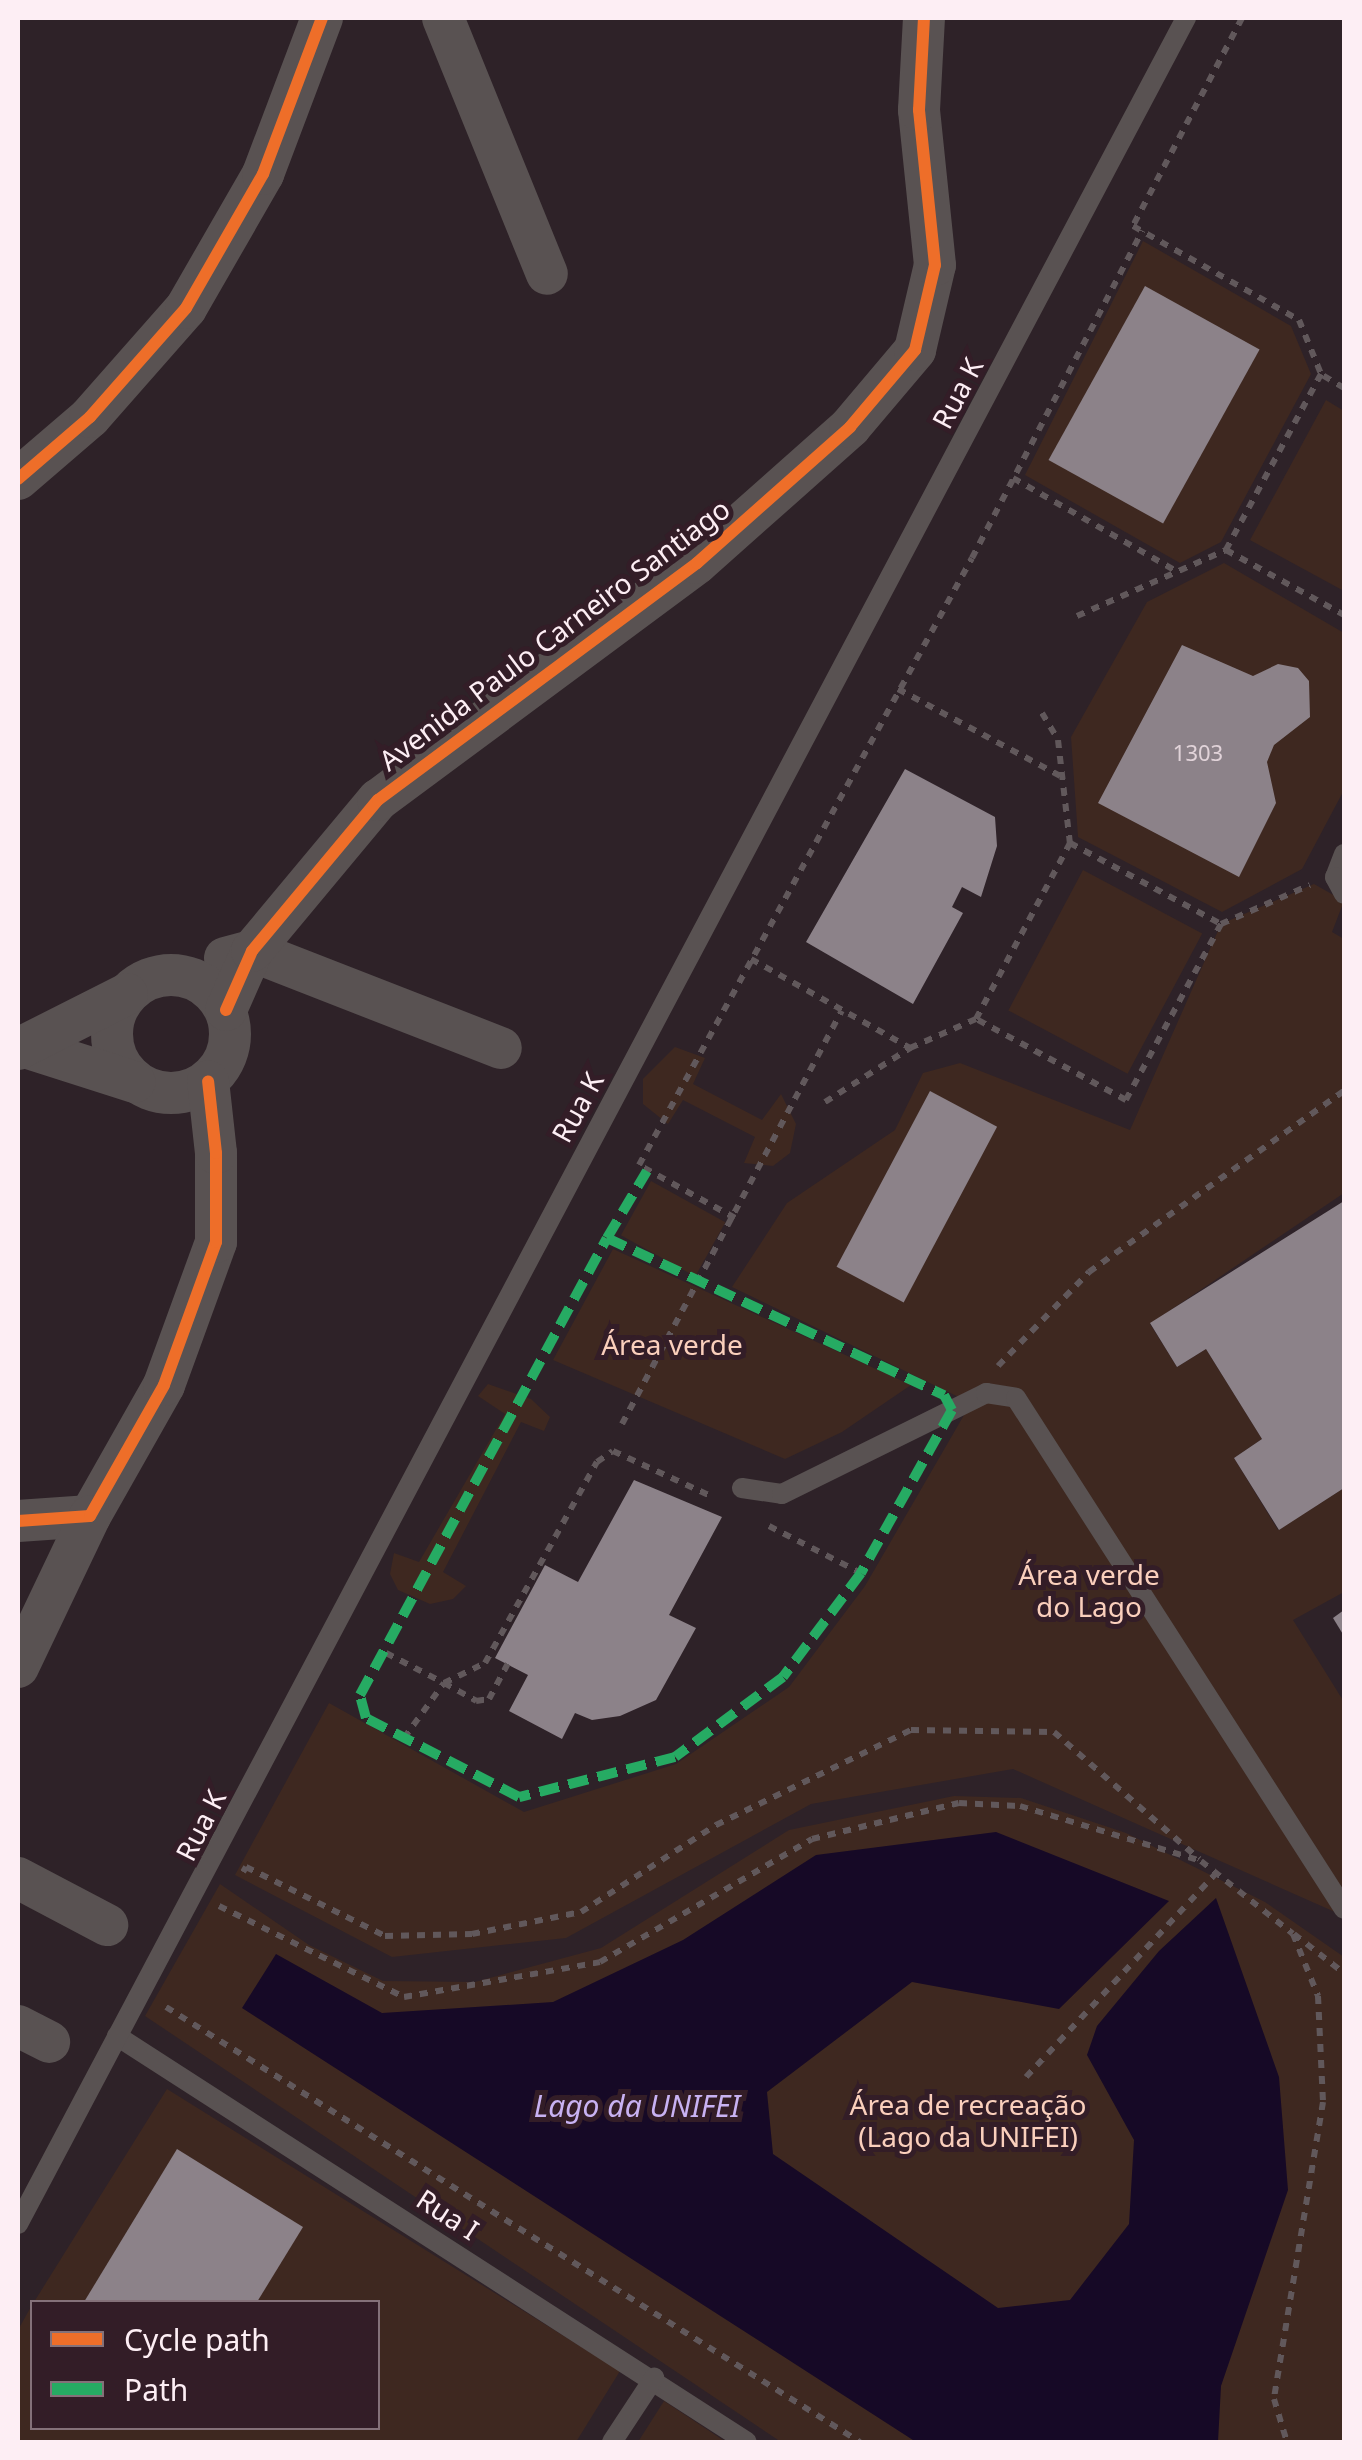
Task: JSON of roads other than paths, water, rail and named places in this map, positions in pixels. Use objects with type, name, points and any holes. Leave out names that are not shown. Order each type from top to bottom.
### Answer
[{"type":"street","points":[[18,479],[90,416],[186,308],[263,174],[322,18]]},
{"type":"street","points":[[443,18],[546,274]]},
{"type":"street","name":"Avenida Paulo Carneiro Santiago","points":[[226,1010],[252,951],[378,800],[697,563],[850,427],[915,350],[935,265],[918,110],[918,21]]},
{"type":"street","points":[[21,1048],[144,985],[252,951],[500,1048]]},
{"type":"street","points":[[21,1048],[144,1086],[191,1090],[208,1081],[229,1048],[226,1010],[199,981],[144,985],[116,1010],[113,1050],[144,1086],[216,1153]]},
{"type":"street","points":[[18,1667],[90,1516],[164,1384],[216,1242],[216,1153],[208,1081]]},
{"type":"street","points":[[18,1520],[90,1516]]},
{"type":"street","points":[[18,1878],[107,1925]]},
{"type":"lane","name":"Rua K","points":[[18,2224],[1186,18]]},
{"type":"lane","points":[[1340,890],[1344,854]]},
{"type":"lane","points":[[742,1488],[782,1494],[986,1392],[1004,1391],[1026,1406],[1344,1909]]},
{"type":"lane","name":"Rua I","points":[[117,2036],[654,2378],[747,2442]]},
{"type":"lane","points":[[612,2442],[654,2378]]},
{"type":"water","name":"Lago da UNIFEI","points":[[996,1832],[1169,1901],[1059,2009],[912,1982],[767,2092],[773,2154],[998,2308],[1070,2300],[1129,2224],[1134,2140],[1087,2055],[1097,2026],[1159,1951],[1216,1898],[1279,2077],[1288,2190],[1221,2386],[1218,2442],[916,2442],[242,2008],[276,1954],[382,2013],[553,2002],[683,1940],[816,1855]]},
{"type":"park label","name":"Área verde","points":[[672,1344]]},
{"type":"park label","name":"Área verde do Lago","points":[[1089,1590]]},
{"type":"park label","name":"Área de recreação (Lago da UNIFEI)","points":[[968,2120]]}]
